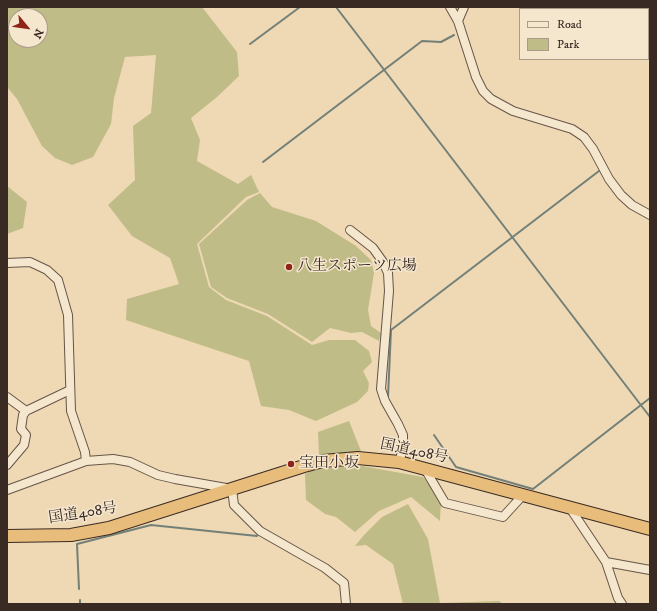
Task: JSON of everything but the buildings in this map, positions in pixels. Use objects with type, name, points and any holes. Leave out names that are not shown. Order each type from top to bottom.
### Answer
[{"type":"highway","name":"国道408号","points":[[7,536],[71,535],[94,531],[133,521],[322,461],[358,458],[400,462],[650,529]]},
{"type":"street","points":[[450,7],[458,21],[476,77],[483,91],[491,99],[513,111],[572,129],[584,137],[593,149],[609,179],[621,195],[632,205],[650,215]]},
{"type":"street","points":[[458,21],[464,7]]},
{"type":"street","points":[[350,230],[365,240],[380,256],[388,273],[389,291],[382,389],[384,401],[403,435],[403,449],[400,462]]},
{"type":"street","points":[[7,263],[30,262],[47,270],[58,280],[68,315],[71,411],[85,452],[86,461]]},
{"type":"street","points":[[7,465],[24,445],[26,435],[22,429],[23,415],[26,411],[70,390]]},
{"type":"street","points":[[7,397],[26,411]]},
{"type":"street","points":[[7,490],[86,461],[113,459],[130,462],[158,474],[175,479],[232,489],[234,505],[260,531],[325,568],[344,582],[346,604]]},
{"type":"street","points":[[425,469],[445,503],[503,517],[523,495]]},
{"type":"street","points":[[570,508],[606,562],[618,598],[622,604]]},
{"type":"street","points":[[606,562],[650,570]]},
{"type":"green space","points":[[7,7],[202,7],[237,52],[239,76],[217,97],[191,118],[200,140],[197,161],[238,184],[251,175],[259,192],[246,197],[197,244],[209,287],[226,300],[267,316],[312,345],[329,340],[355,340],[369,351],[372,362],[363,371],[369,383],[368,391],[357,402],[316,421],[289,410],[261,406],[249,361],[126,320],[127,299],[179,284],[170,258],[132,236],[108,205],[135,180],[133,126],[151,113],[156,55],[125,57],[114,98],[111,124],[93,157],[72,165],[55,158],[42,146],[17,99],[7,87]]},
{"type":"green space","points":[[533,7],[599,7],[598,8]]},
{"type":"green space","points":[[612,7],[650,7],[650,27],[649,8]]},
{"type":"green space","points":[[7,186],[27,202],[23,228],[7,234]]},
{"type":"green space","name":"八生スポーツ広場","points":[[260,193],[272,207],[316,221],[356,246],[371,260],[374,273],[368,310],[371,326],[381,333],[379,341],[362,332],[351,333],[330,328],[312,342],[268,314],[227,298],[211,287],[199,244],[247,200]]},
{"type":"green space","points":[[349,421],[361,451],[319,457],[318,432]]},
{"type":"green space","points":[[341,466],[362,466],[423,477],[441,500],[440,521],[411,497],[379,511],[355,532],[336,517],[325,514],[306,500],[305,474],[310,471]]},
{"type":"green space","points":[[408,504],[428,539],[440,603],[499,601],[504,604],[403,604],[393,564],[366,545],[355,546],[382,517]]},
{"type":"waterway","points":[[250,44],[300,7]]},
{"type":"waterway","points":[[336,7],[650,417]]},
{"type":"waterway","points":[[263,162],[422,41],[441,42],[454,35]]},
{"type":"waterway","points":[[388,397],[391,330],[599,171]]},
{"type":"waterway","points":[[434,435],[456,467],[533,489],[650,398]]},
{"type":"waterway","points":[[79,589],[77,544],[151,525],[257,536]]},
{"type":"place","name":"八生スポーツ広場","points":[[289,267]]},
{"type":"place","name":"宝田小坂","points":[[291,464]]}]
